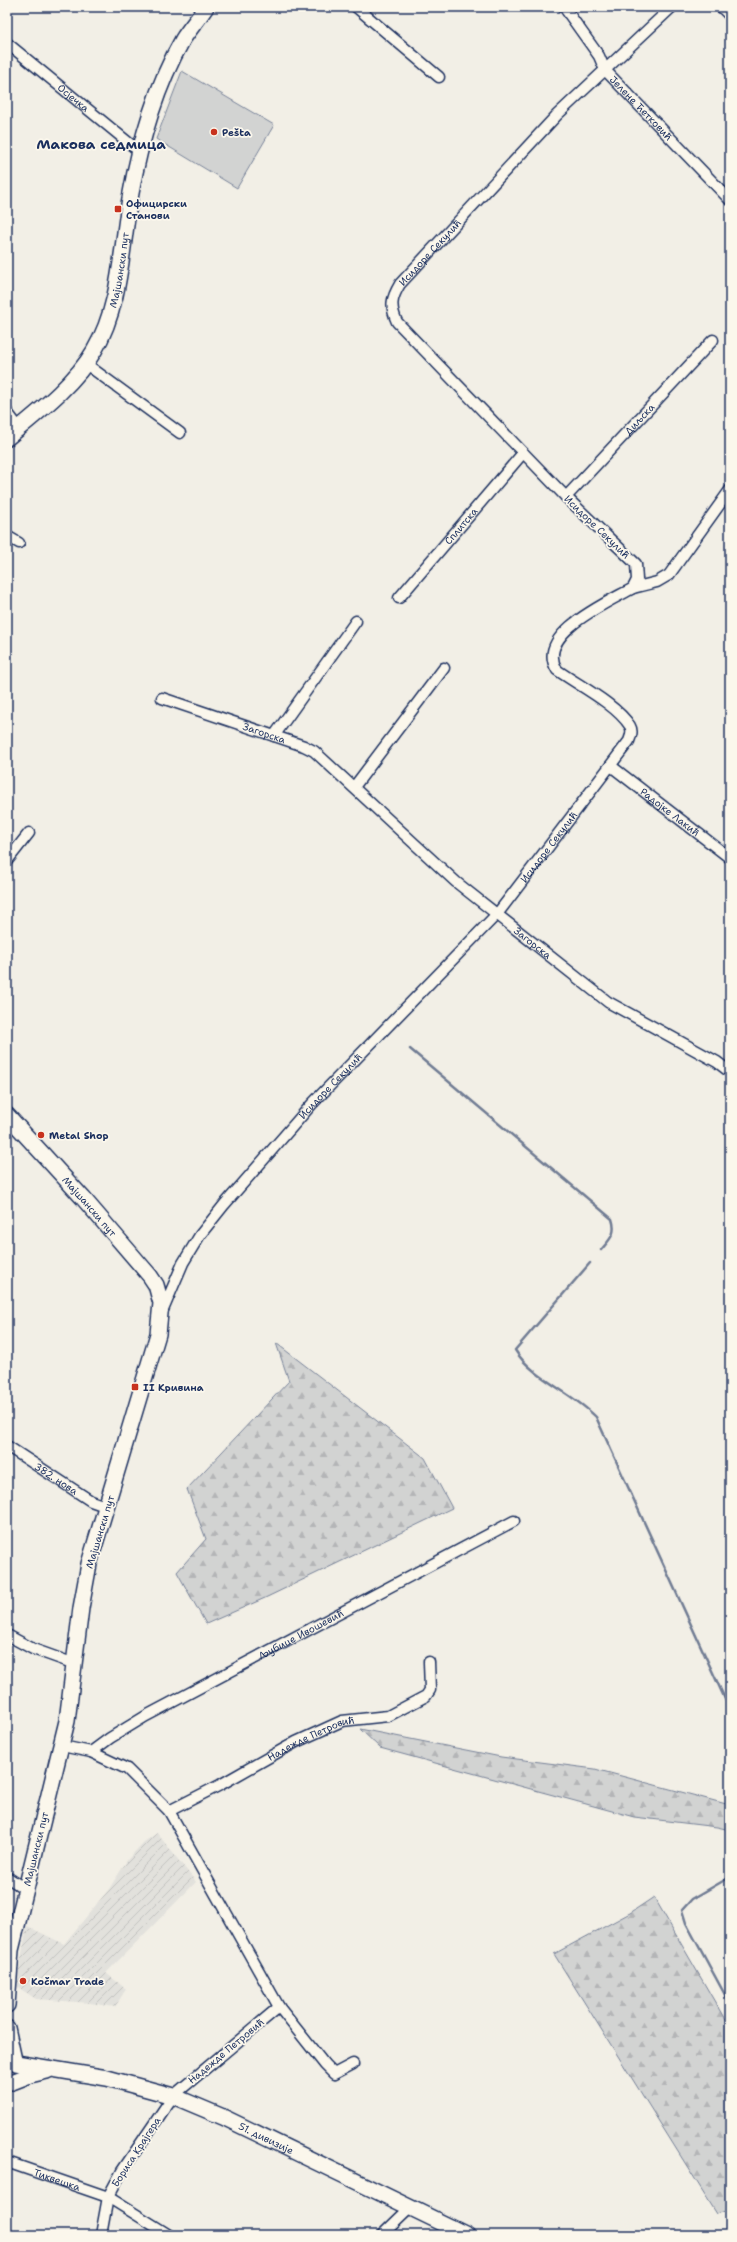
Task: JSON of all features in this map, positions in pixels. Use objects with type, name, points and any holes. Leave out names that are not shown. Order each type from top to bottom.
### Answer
[{"type":"street","name":"Мајшански пут","points":[[7,438],[54,397],[86,364],[100,342],[112,310],[140,152],[152,112],[183,39],[206,7]]},
{"type":"street","points":[[356,7],[439,77]]},
{"type":"street","name":"Јелене Ћетковић","points":[[564,7],[599,56],[604,70],[730,200]]},
{"type":"street","name":"Исидоре Секулић","points":[[162,1312],[182,1263],[200,1234],[312,1104],[498,913],[611,766],[629,741],[632,734],[630,727],[609,706],[557,670],[552,662],[551,653],[559,637],[579,620],[633,588],[637,580],[636,564],[566,497],[397,322],[391,306],[392,298],[400,284],[506,168],[557,115],[672,7]]},
{"type":"street","points":[[721,7],[730,16]]},
{"type":"street","name":"Осјечка","points":[[7,42],[140,152]]},
{"type":"street","name":"Диљска","points":[[566,497],[713,340]]},
{"type":"street","points":[[86,364],[180,433]]},
{"type":"street","points":[[7,412],[19,428]]},
{"type":"street","name":"Сплитска","points":[[399,598],[523,453]]},
{"type":"street","points":[[633,588],[658,582],[669,575],[730,490]]},
{"type":"street","points":[[7,536],[19,543]]},
{"type":"street","points":[[274,736],[356,621]]},
{"type":"street","points":[[354,787],[444,668]]},
{"type":"street","name":"Загорска","points":[[162,698],[314,751],[456,882],[498,913],[608,1002],[717,1062],[730,1072]]},
{"type":"street","name":"Радојке Лакић","points":[[611,766],[730,858]]},
{"type":"street","points":[[7,861],[29,833]]},
{"type":"street","name":"Мајшански пут","points":[[7,1115],[84,1198],[150,1276],[159,1293],[162,1312],[158,1334],[108,1507],[89,1564],[81,1608],[75,1664],[62,1746],[25,1889],[11,1950],[7,2005]]},
{"type":"street","name":"382. нова","points":[[7,1446],[91,1501],[108,1507]]},
{"type":"street","name":"Љубице Ивошевић","points":[[91,1752],[110,1738],[146,1716],[514,1521]]},
{"type":"street","points":[[7,1635],[33,1649],[75,1664]]},
{"type":"street","name":"Надежде Петровић","points":[[169,1811],[220,1785],[296,1742],[342,1721],[388,1716],[426,1696],[430,1690],[429,1662]]},
{"type":"street","points":[[62,1746],[91,1752],[127,1769],[152,1792],[169,1811],[279,2007],[325,2065],[334,2074],[353,2064]]},
{"type":"street","points":[[7,1877],[25,1889]]},
{"type":"street","name":"Надежде Петровић","points":[[173,2096],[279,2007]]},
{"type":"street","points":[[7,2028],[12,2059],[17,2074],[8,2084]]},
{"type":"street","name":"51. дивизије","points":[[12,2059],[56,2070],[107,2078],[173,2096],[223,2117],[468,2235]]},
{"type":"street","name":"51. дивизије","points":[[8,2084],[30,2074],[56,2070]]},
{"type":"street","name":"Бориса Крајгера","points":[[101,2235],[108,2197],[122,2171],[173,2096]]},
{"type":"street","name":"Тиквешка","points":[[7,2162],[108,2197],[169,2235]]},
{"type":"street","points":[[382,2235],[411,2207]]},
{"type":"shaded area","points":[[157,1833],[196,1882],[106,1973],[126,1989],[115,2007],[90,2003],[36,1999],[16,1986],[27,1926],[64,1944],[109,1889],[128,1859],[144,1842]]},
{"type":"green space","name":"Pešta","points":[[182,71],[274,125],[237,188],[156,139]]},
{"type":"green space","points":[[276,1343],[425,1458],[452,1508],[265,1598],[206,1624],[177,1572],[206,1539],[187,1489],[289,1381]]},
{"type":"green space","points":[[360,1729],[501,1757],[595,1769],[730,1805],[730,1830],[717,1827],[634,1817],[380,1748]]},
{"type":"green space","points":[[654,1897],[730,2028],[730,2209],[717,2214],[554,1954],[630,1913]]},
{"type":"waterway","points":[[410,1049],[612,1219],[614,1229],[612,1236],[601,1250]]},
{"type":"waterway","points":[[590,1263],[515,1350],[531,1369],[576,1400],[596,1417],[730,1710]]},
{"type":"waterway","points":[[730,1877],[692,1899],[682,1910],[686,1923],[730,2004]]},
{"type":"place","name":"Pešta","points":[[214,132]]},
{"type":"place","name":"Официрски Станови","points":[[118,209]]},
{"type":"place","name":"Metal Shop","points":[[41,1135]]},
{"type":"place","name":"II Кривина","points":[[135,1387]]},
{"type":"place","name":"Kočmar Trade","points":[[23,1981]]},
{"type":"district","name":"Макова седмица","points":[[101,144]]}]
